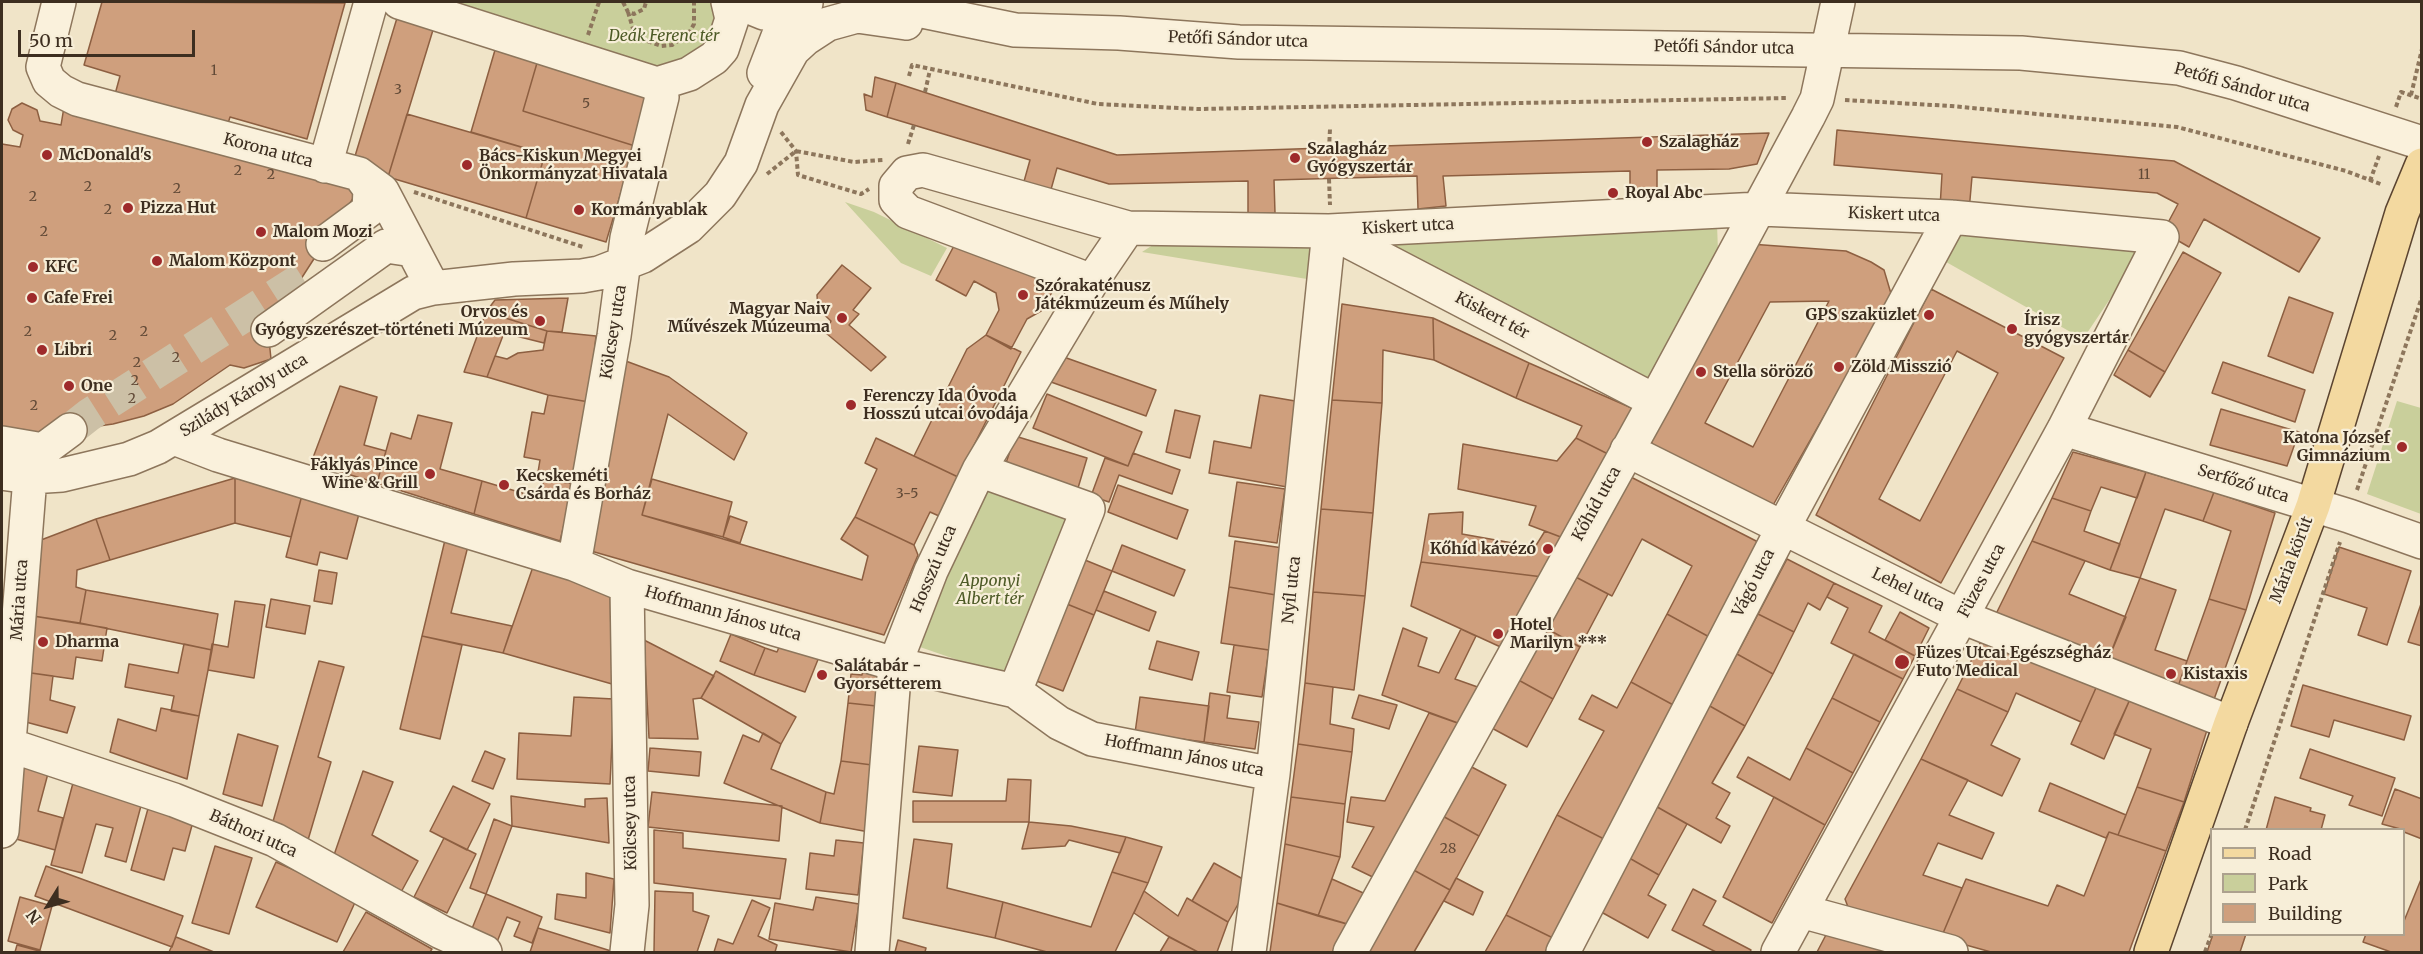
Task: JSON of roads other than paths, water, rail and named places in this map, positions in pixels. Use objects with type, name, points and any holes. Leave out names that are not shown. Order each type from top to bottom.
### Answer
[{"type":"main road","name":"Mária körút","points":[[2151,952],[2231,723],[2313,506],[2402,213],[2421,165]]},
{"type":"street","name":"Korona utca","points":[[59,2],[43,61],[44,74],[61,91],[78,99],[359,174],[382,190],[400,248],[433,288]]},
{"type":"street","points":[[325,166],[371,2]]},
{"type":"street","points":[[399,2],[657,84],[689,74],[714,58],[722,49],[732,19],[729,2]]},
{"type":"street","points":[[737,2],[764,13],[804,4]]},
{"type":"street","name":"Petőfi Sándor utca","points":[[879,2],[1015,30],[1119,33],[1239,42],[2021,53],[2179,68],[2236,83],[2421,143]]},
{"type":"street","name":"Petőfi Sándor utca","points":[[942,2],[1015,30]]},
{"type":"street","points":[[965,2],[1015,30]]},
{"type":"street","name":"Kőhíd utca","points":[[1350,952],[1655,401],[1817,99],[1838,2]]},
{"type":"street","points":[[766,123],[766,64],[786,16],[804,4]]},
{"type":"street","points":[[766,123],[793,50],[814,31],[842,19],[856,16],[954,29],[1015,30]]},
{"type":"street","points":[[624,265],[627,238],[662,98],[657,84]]},
{"type":"street","name":"Kölcsey utca","points":[[574,564],[624,265],[688,227],[720,195],[766,123]]},
{"type":"street","name":"Kiskert utca","points":[[1092,281],[916,216],[900,207],[896,200],[896,186],[907,173],[923,170],[1128,228],[1330,220],[1760,209],[1951,217],[2162,237]]},
{"type":"street","points":[[323,244],[369,210],[370,189],[359,174]]},
{"type":"street","name":"Vágó utca","points":[[1563,952],[1783,528],[1951,217]]},
{"type":"street","name":"Kiskert tér","points":[[1330,220],[1655,401]]},
{"type":"street","name":"Nyíl utca","points":[[1249,951],[1273,774],[1330,220]]},
{"type":"street","name":"Hosszú utca","points":[[872,952],[896,664],[930,570],[979,470],[1092,281],[1128,228]]},
{"type":"street","name":"Füzes utca","points":[[1778,952],[2064,429],[2162,237]]},
{"type":"street","points":[[303,278],[347,246],[400,248]]},
{"type":"street","points":[[268,330],[400,248]]},
{"type":"street","name":"Szilády Károly utca","points":[[16,475],[62,475],[129,459],[174,438],[413,294],[433,288],[514,279],[582,276],[624,265]]},
{"type":"street","name":"Serfőző utca","points":[[2064,429],[2349,516],[2421,542]]},
{"type":"street","points":[[2,443],[43,450],[70,430]]},
{"type":"street","name":"Hoffmann János utca","points":[[174,438],[218,455],[574,564],[627,586],[896,664],[1015,691],[1059,723],[1092,739],[1273,774]]},
{"type":"street","name":"Lehel utca","points":[[1627,450],[1962,617],[2231,723]]},
{"type":"street","points":[[979,470],[1088,509],[1015,691]]},
{"type":"street","name":"Mária utca","points":[[2,831],[9,745],[16,475]]},
{"type":"street","name":"Kölcsey utca","points":[[627,586],[632,905],[627,952]]},
{"type":"street","name":"Báthori utca","points":[[9,745],[174,800],[275,840],[441,932],[484,952]]},
{"type":"street","points":[[1801,911],[1951,952]]},
{"type":"tunnel","points":[[70,430],[89,415],[303,278]]},
{"type":"place","name":"Szalagház","points":[[1647,142]]},
{"type":"place","name":"McDonald's","points":[[47,155]]},
{"type":"place","name":"Szalagház Gyógyszertár","points":[[1295,158]]},
{"type":"place","name":"Bács-Kiskun Megyei Önkormányzat Hivatala","points":[[467,165]]},
{"type":"place","name":"Royal Abc","points":[[1613,193]]},
{"type":"place","name":"Pizza Hut","points":[[128,208]]},
{"type":"place","name":"Kormányablak","points":[[579,210]]},
{"type":"place","name":"Malom Mozi","points":[[261,232]]},
{"type":"place","name":"Malom Központ","points":[[157,261]]},
{"type":"place","name":"KFC","points":[[33,267]]},
{"type":"place","name":"Szórakaténusz Játékmúzeum és Műhely","points":[[1023,295]]},
{"type":"place","name":"Cafe Frei","points":[[32,298]]},
{"type":"place","name":"GPS szaküzlet","points":[[1929,315]]},
{"type":"place","name":"Magyar Naiv Művészek Múzeuma","points":[[842,318]]},
{"type":"place","name":"Orvos és Gyógyszerészet-történeti Múzeum","points":[[540,321]]},
{"type":"place","name":"Írisz gyógyszertár","points":[[2012,329]]},
{"type":"place","name":"Libri","points":[[42,350]]},
{"type":"place","name":"Zöld Misszió","points":[[1839,367]]},
{"type":"place","name":"Stella söröző","points":[[1701,372]]},
{"type":"place","name":"One","points":[[69,386]]},
{"type":"place","name":"Ferenczy Ida Óvoda Hosszú utcai óvodája","points":[[851,405]]},
{"type":"place","name":"Katona József Gimnázium","points":[[2402,447]]},
{"type":"place","name":"Fáklyás Pince Wine & Grill","points":[[430,474]]},
{"type":"place","name":"Kecskeméti Csárda és Borház","points":[[504,485]]},
{"type":"place","name":"Kőhíd kávézó","points":[[1548,549]]},
{"type":"place","name":"Hotel Marilyn ***","points":[[1498,634]]},
{"type":"place","name":"Dharma","points":[[43,642]]},
{"type":"place","name":"Füzes Utcai Egészségház Futo Medical","points":[[1902,662]]},
{"type":"place","name":"Kistaxis","points":[[2171,674]]},
{"type":"place","name":"Salátabár - Gyorsétterem","points":[[822,675]]},
{"type":"park label","name":"Deák Ferenc tér","points":[[664,36]]},
{"type":"park label","name":"Apponyi Albert tér","points":[[990,590]]}]
